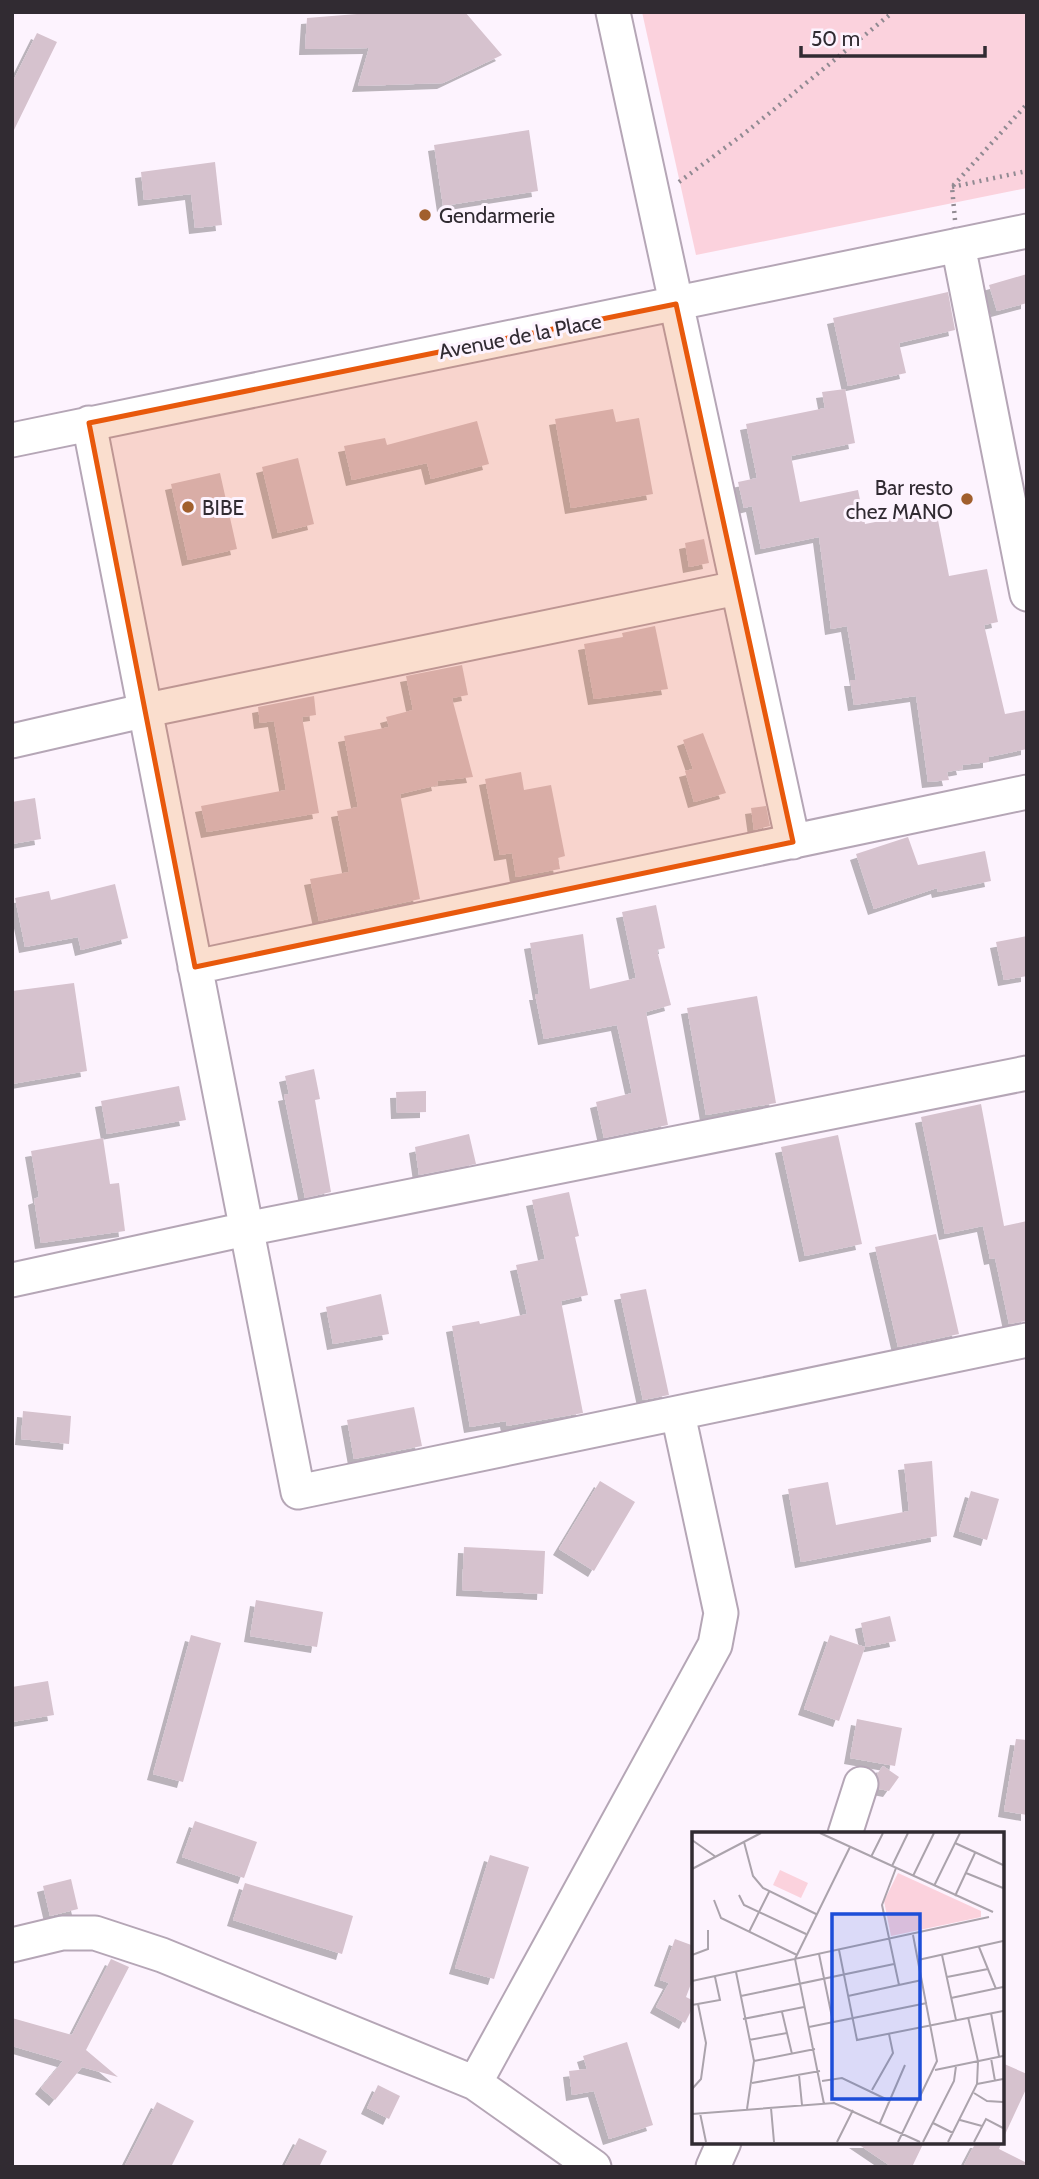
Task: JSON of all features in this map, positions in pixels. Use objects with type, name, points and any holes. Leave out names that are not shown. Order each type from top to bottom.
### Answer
[{"type":"street","points":[[613,12],[793,842]]},
{"type":"street","name":"Avenue de la Place","points":[[12,440],[1027,231]]},
{"type":"street","points":[[958,245],[1021,538],[1027,594]]},
{"type":"street","points":[[89,423],[298,1492],[1027,1340]]},
{"type":"street","points":[[12,741],[147,710],[737,589]]},
{"type":"street","points":[[195,967],[1027,792]]},
{"type":"street","points":[[12,1280],[246,1229],[1027,1073]]},
{"type":"street","points":[[475,2083],[715,1645],[721,1613],[678,1414]]},
{"type":"street","points":[[846,1832],[861,1784]]},
{"type":"street","points":[[12,1945],[62,1933],[95,1933],[121,1940],[475,2083],[594,2167]]},
{"type":"street","points":[[713,2167],[723,2144]]},
{"type":"path","points":[[679,182],[745,133],[892,12]]},
{"type":"path","points":[[958,245],[951,187],[1027,104]]},
{"type":"path","points":[[951,187],[1027,171]]},
{"type":"highlighted area","points":[[676,304],[793,842],[195,967],[89,423]]},
{"type":"shaded area","points":[[642,12],[1027,12],[1027,188],[696,255]]},
{"type":"building","points":[[382,12],[465,12],[502,55],[443,83],[358,86],[369,48],[305,49],[307,18]]},
{"type":"building","points":[[37,33],[57,42],[12,134],[12,83]]},
{"type":"building","points":[[529,130],[538,191],[443,206],[434,145]]},
{"type":"building","points":[[215,162],[222,225],[195,228],[191,194],[144,200],[141,172]]},
{"type":"building","points":[[1027,274],[1027,303],[997,311],[989,285]]},
{"type":"building","points":[[948,292],[955,330],[899,343],[906,373],[848,386],[833,318]]},
{"type":"building","points":[[845,389],[855,443],[791,456],[800,502],[858,490],[865,524],[936,510],[949,576],[987,569],[998,622],[984,625],[1005,714],[1027,710],[1027,749],[989,757],[989,762],[962,765],[963,769],[947,772],[949,780],[928,782],[916,696],[854,705],[850,680],[856,680],[847,626],[831,629],[819,537],[761,549],[752,506],[744,508],[738,482],[757,478],[746,424],[825,408],[822,392]]},
{"type":"building","points":[[613,409],[616,422],[639,418],[653,494],[571,508],[555,419]]},
{"type":"building","points":[[477,421],[489,464],[431,479],[427,463],[352,480],[344,446],[385,438],[387,445]]},
{"type":"building","points":[[298,458],[314,524],[278,533],[262,467]]},
{"type":"building","points":[[220,473],[237,549],[188,560],[171,484]]},
{"type":"building","points":[[704,539],[709,563],[689,567],[685,543]]},
{"type":"building","points":[[655,626],[668,689],[594,699],[584,644],[623,637],[622,633]]},
{"type":"building","points":[[462,665],[468,695],[452,698],[473,777],[437,781],[438,785],[400,794],[420,899],[319,921],[310,879],[349,872],[337,811],[358,807],[344,736],[389,727],[386,717],[413,710],[406,676]]},
{"type":"building","points":[[314,696],[316,715],[302,717],[319,813],[207,832],[201,806],[286,790],[274,721],[260,723],[258,707]]},
{"type":"building","points":[[703,733],[726,793],[694,802],[685,771],[693,769],[683,740]]},
{"type":"building","points":[[521,772],[524,790],[551,785],[565,856],[558,858],[560,869],[516,877],[512,853],[500,855],[485,779]]},
{"type":"building","points":[[35,798],[41,839],[12,844],[12,802]]},
{"type":"building","points":[[766,806],[770,826],[754,830],[751,808]]},
{"type":"building","points":[[908,837],[918,865],[985,851],[991,881],[938,892],[937,888],[874,909],[856,854]]},
{"type":"building","points":[[115,884],[128,938],[81,950],[78,937],[25,947],[15,898],[49,891],[51,900]]},
{"type":"building","points":[[656,905],[665,948],[657,950],[671,1005],[646,1012],[668,1125],[604,1138],[596,1102],[632,1093],[617,1025],[544,1039],[535,994],[539,994],[530,943],[583,934],[590,989],[636,978],[622,912]]},
{"type":"building","points":[[1027,936],[1027,976],[1004,980],[996,942]]},
{"type":"building","points":[[74,983],[87,1071],[12,1084],[12,991]]},
{"type":"building","points":[[757,996],[776,1103],[706,1115],[687,1008]]},
{"type":"building","points":[[314,1069],[320,1099],[315,1100],[331,1192],[305,1198],[284,1095],[289,1094],[285,1076]]},
{"type":"building","points":[[179,1086],[186,1120],[107,1134],[101,1101]]},
{"type":"building","points":[[426,1091],[426,1112],[397,1113],[396,1092]]},
{"type":"building","points":[[981,1104],[1004,1226],[1027,1221],[1027,1321],[1009,1324],[995,1258],[990,1259],[983,1226],[945,1234],[921,1117]]},
{"type":"building","points":[[469,1134],[476,1164],[419,1175],[415,1147]]},
{"type":"building","points":[[838,1135],[862,1244],[805,1256],[781,1147]]},
{"type":"building","points":[[103,1138],[110,1184],[119,1183],[125,1231],[41,1243],[34,1199],[39,1197],[31,1151]]},
{"type":"building","points":[[569,1192],[579,1236],[575,1237],[588,1295],[561,1301],[583,1413],[507,1426],[506,1421],[470,1427],[452,1326],[479,1321],[480,1324],[527,1314],[516,1265],[545,1259],[532,1200]]},
{"type":"building","points":[[936,1234],[959,1334],[898,1347],[875,1247]]},
{"type":"building","points":[[646,1289],[669,1395],[643,1400],[620,1294]]},
{"type":"building","points":[[381,1294],[389,1334],[333,1344],[326,1307]]},
{"type":"building","points":[[414,1407],[422,1446],[354,1459],[347,1420]]},
{"type":"building","points":[[23,1411],[71,1416],[69,1444],[21,1439]]},
{"type":"building","points":[[932,1461],[937,1536],[801,1562],[788,1489],[828,1482],[836,1525],[909,1511],[904,1464]]},
{"type":"building","points":[[600,1481],[635,1502],[594,1571],[559,1549]]},
{"type":"building","points":[[971,1491],[999,1499],[987,1540],[959,1531]]},
{"type":"building","points":[[464,1547],[545,1551],[543,1594],[462,1590]]},
{"type":"building","points":[[256,1600],[323,1612],[317,1647],[250,1636]]},
{"type":"building","points":[[890,1616],[896,1641],[866,1647],[861,1623]]},
{"type":"building","points":[[191,1635],[221,1643],[183,1782],[153,1774]]},
{"type":"building","points":[[830,1635],[865,1647],[839,1721],[804,1709]]},
{"type":"building","points":[[48,1681],[54,1715],[12,1722],[12,1687]]},
{"type":"building","points":[[857,1719],[902,1728],[895,1766],[850,1758]]},
{"type":"building","points":[[1016,1739],[1027,1740],[1027,1815],[1004,1811]]},
{"type":"building","points":[[883,1766],[899,1777],[889,1791],[879,1789],[877,1774]]},
{"type":"building","points":[[195,1821],[257,1842],[244,1878],[182,1857]]},
{"type":"building","points":[[490,1855],[529,1867],[494,1979],[455,1968]]},
{"type":"building","points":[[71,1879],[78,1909],[50,1916],[43,1886]]},
{"type":"building","points":[[245,1883],[353,1916],[342,1954],[233,1920]]},
{"type":"building","points":[[675,1939],[692,1945],[692,1981],[686,1997],[692,2000],[692,2009],[685,2023],[656,2007],[669,1983],[660,1980]]},
{"type":"building","points":[[111,1959],[129,1967],[86,2050],[118,2077],[82,2067],[55,2100],[41,2088],[63,2061],[12,2046],[12,2018],[72,2035]]},
{"type":"building","points":[[627,2042],[653,2125],[609,2139],[594,2091],[572,2095],[569,2071],[587,2069],[583,2056]]},
{"type":"building","points":[[1004,2064],[1027,2074],[1027,2087],[1004,2137]]},
{"type":"building","points":[[378,2085],[400,2096],[389,2119],[367,2108]]},
{"type":"building","points":[[157,2102],[194,2121],[171,2167],[124,2167]]},
{"type":"building","points":[[299,2138],[327,2151],[319,2167],[284,2167]]},
{"type":"building","points":[[858,2144],[923,2144],[912,2167],[892,2167]]},
{"type":"building","points":[[975,2144],[1001,2144],[999,2149],[1027,2163],[1027,2167],[963,2167]]},
{"type":"place","name":"Gendarmerie","points":[[425,215]]},
{"type":"place","name":"Bar resto chez MANO","points":[[967,499]]},
{"type":"place","name":"BIBE","points":[[188,507]]}]
